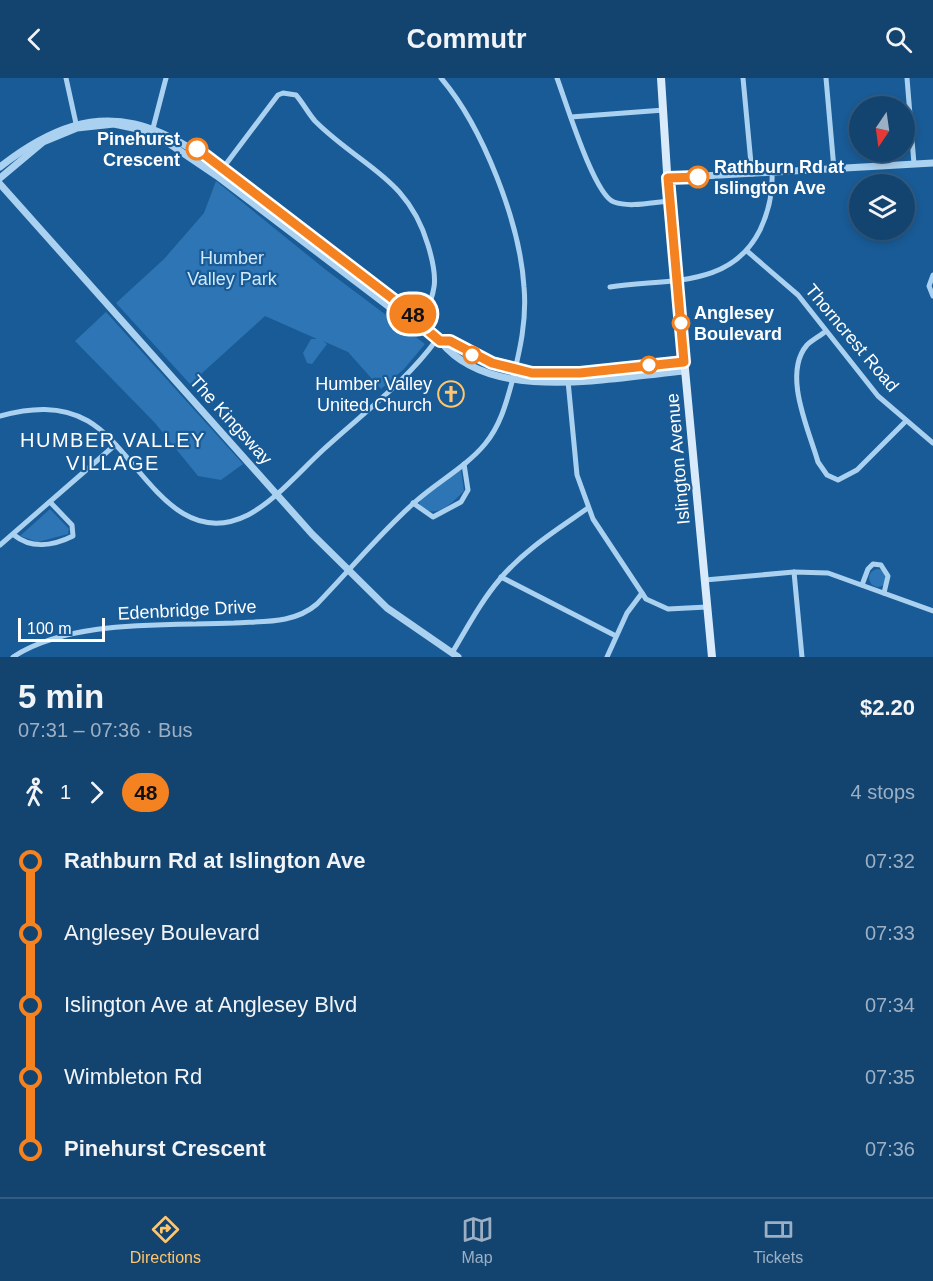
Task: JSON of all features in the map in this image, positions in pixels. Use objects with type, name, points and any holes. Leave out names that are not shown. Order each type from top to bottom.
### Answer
[{"type":"main road","name":"Islington Avenue","points":[[661,78],[684,362],[712,657]]},
{"type":"street","points":[[66,78],[77,128]]},
{"type":"street","points":[[152,132],[166,78]]},
{"type":"street","name":"Edenbridge Drive","points":[[13,657],[48,640],[82,631],[290,619],[309,611],[413,503],[464,464],[485,444],[497,427],[515,370],[523,336],[524,287],[517,243],[488,156],[473,125],[441,78]]},
{"type":"street","points":[[556,78],[594,177],[606,198],[622,204],[670,201]]},
{"type":"street","points":[[743,78],[752,174]]},
{"type":"street","points":[[826,78],[834,169]]},
{"type":"street","points":[[908,78],[915,164]]},
{"type":"street","points":[[217,176],[278,95],[283,93],[296,95],[315,121],[404,194],[417,213],[436,274],[434,291],[421,325]]},
{"type":"street","points":[[571,117],[664,110]]},
{"type":"street","points":[[0,167],[50,128],[75,119],[118,116],[155,123],[179,136],[419,319],[421,325],[445,348],[477,367],[512,380],[568,383],[685,371]]},
{"type":"street","points":[[0,178],[43,142],[77,128],[114,124],[152,132],[217,176],[409,322],[415,326],[421,325]]},
{"type":"street","points":[[668,178],[933,163]]},
{"type":"street","points":[[610,286],[678,280],[714,273],[747,251],[760,229],[770,203],[772,172]]},
{"type":"street","name":"The Kingsway","points":[[0,184],[276,493],[350,571],[387,608],[455,655]]},
{"type":"street","name":"Thorncrest Road","points":[[747,251],[798,295],[878,396],[905,422],[933,443]]},
{"type":"street","points":[[933,275],[929,284],[933,296]]},
{"type":"street","points":[[826,331],[807,346],[799,359],[795,374],[815,451],[824,472],[838,480],[851,476],[905,422]]},
{"type":"street","points":[[439,340],[450,341],[482,359],[515,370],[567,373],[684,362]]},
{"type":"street","points":[[0,416],[33,408],[68,413],[90,422],[161,497],[178,511],[196,518],[224,522],[255,511],[408,374],[439,340]]},
{"type":"street","points":[[567,373],[577,475],[588,508],[642,593],[651,602],[668,609],[707,607]]},
{"type":"street","points":[[0,545],[115,446]]},
{"type":"street","points":[[413,503],[433,517],[461,502],[467,495],[469,485],[464,464]]},
{"type":"street","points":[[14,535],[26,543],[38,545],[73,537],[72,525],[50,502]]},
{"type":"street","points":[[455,655],[484,598],[501,577],[548,536],[588,508]]},
{"type":"street","points":[[862,585],[868,569],[873,564],[881,565],[888,576],[884,593]]},
{"type":"street","points":[[794,573],[802,657]]},
{"type":"street","points":[[705,580],[794,573],[828,573],[933,611]]},
{"type":"street","points":[[501,577],[616,636]]},
{"type":"street","points":[[607,657],[633,601],[642,593]]},
{"type":"green space","points":[[223,174],[418,321],[417,323],[223,177]]},
{"type":"green space","name":"Humber Valley Park","points":[[216,181],[326,270],[425,344],[404,369],[381,389],[348,352],[323,341],[327,344],[312,364],[307,363],[303,353],[311,339],[317,339],[265,316],[190,384],[116,303],[164,259],[204,213]]},
{"type":"green space","points":[[106,312],[243,464],[221,480],[198,476],[155,423],[75,341]]},
{"type":"green space","points":[[449,343],[510,375],[469,360],[446,347]]},
{"type":"green space","points":[[674,367],[675,370],[574,380],[573,378],[573,375]]},
{"type":"green space","points":[[461,470],[464,491],[454,501],[438,511],[419,507],[420,500]]},
{"type":"green space","points":[[50,509],[69,529],[68,534],[38,542],[20,536]]},
{"type":"green space","points":[[874,569],[882,569],[887,574],[885,585],[874,587],[869,582],[869,574]]},
{"type":"bus line","name":"48","points":[[197,149],[419,319],[421,325],[440,341],[444,339],[450,341],[492,363],[515,370],[547,374],[580,373],[684,362],[668,178],[698,177]]},
{"type":"place","name":"Pinehurst Crescent","points":[[197,149]]},
{"type":"place","name":"Rathburn Rd at Islington Ave","points":[[698,177]]},
{"type":"place","name":"Anglesey Boulevard","points":[[681,323]]},
{"type":"place","name":"Humber Valley United Church","points":[[451,394]]},
{"type":"district","name":"HUMBER VALLEY VILLAGE","points":[[113,452]]}]
